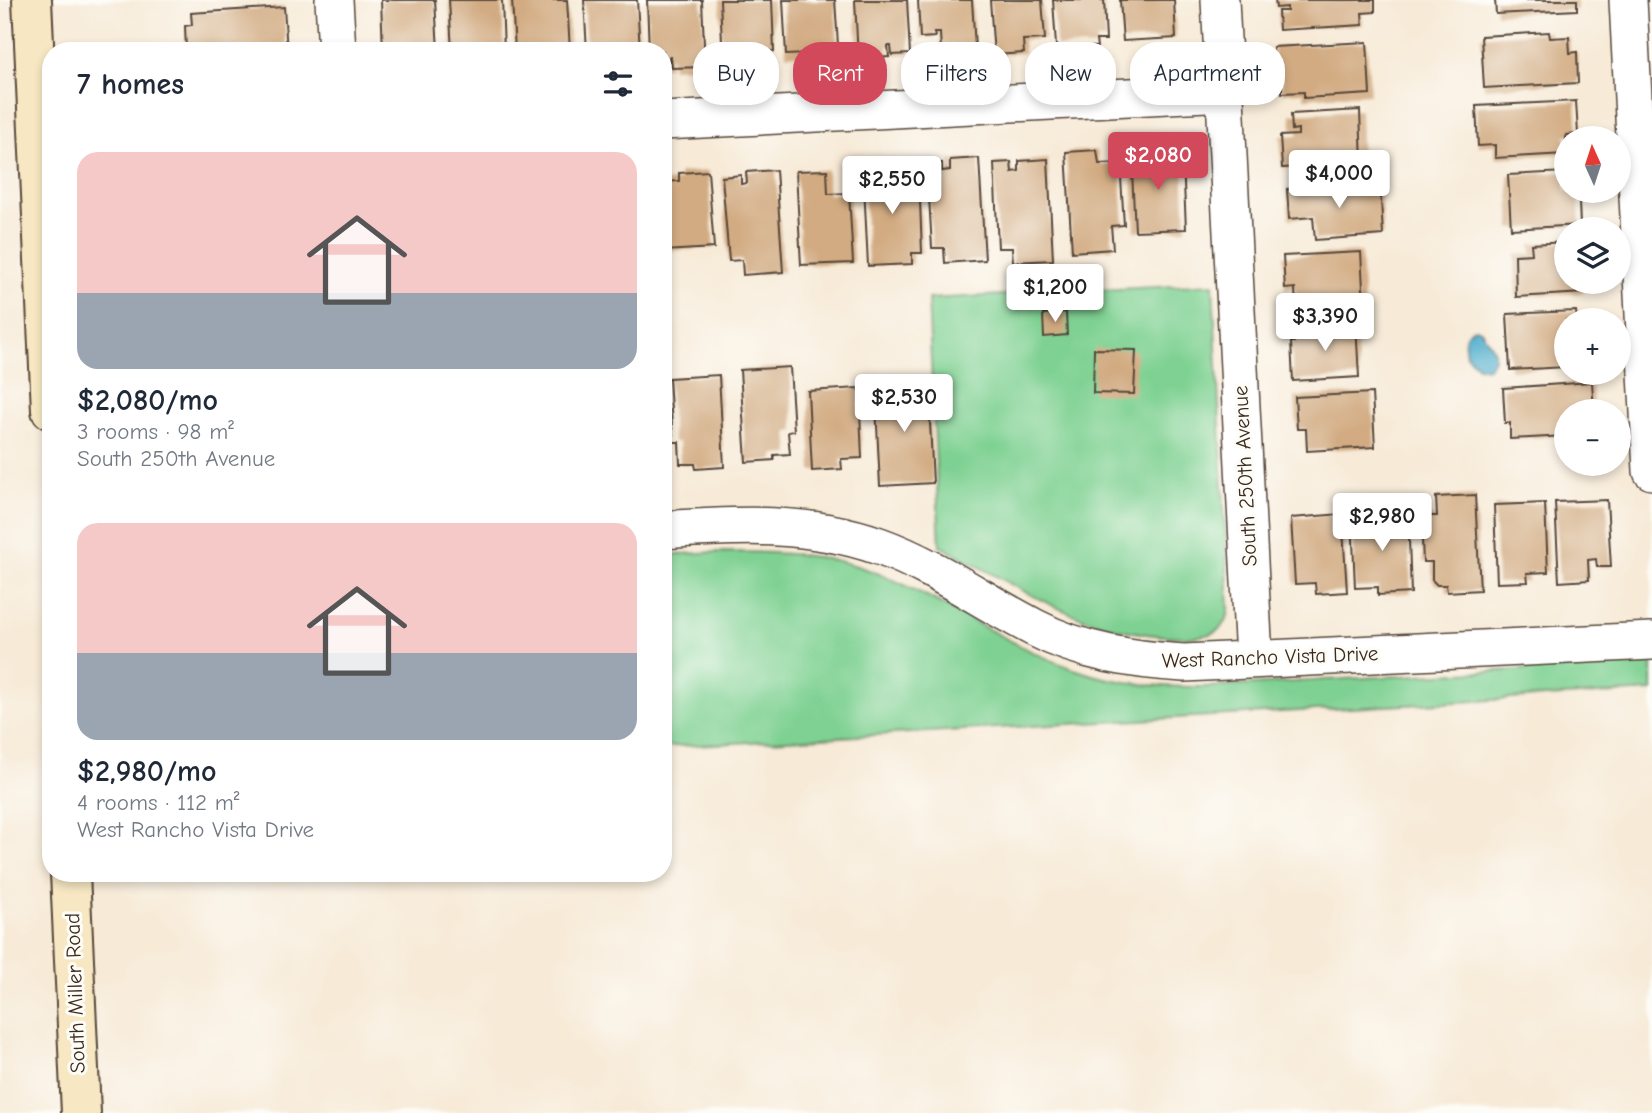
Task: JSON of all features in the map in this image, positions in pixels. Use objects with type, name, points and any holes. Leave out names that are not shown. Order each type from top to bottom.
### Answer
[{"type":"main road","points":[[32,0],[42,216]]},
{"type":"main road","name":"South Miller Road","points":[[70,882],[81,1113]]},
{"type":"street","points":[[334,0],[336,42]]},
{"type":"street","name":"South 250th Avenue","points":[[1220,0],[1223,42]]},
{"type":"street","points":[[1637,12],[1652,471]]},
{"type":"street","points":[[672,121],[1130,97]]},
{"type":"street","name":"South 250th Avenue","points":[[1227,105],[1254,659]]},
{"type":"street","name":"West Rancho Vista Drive","points":[[672,530],[765,526],[841,534],[917,561],[1037,629],[1070,643],[1145,661],[1184,663],[1652,641]]},
{"type":"green space","points":[[1213,284],[1229,609],[1220,629],[1208,635],[1185,637],[1115,628],[1056,607],[940,546],[928,299]]},
{"type":"green space","points":[[718,552],[797,554],[855,565],[933,599],[1047,659],[1109,679],[1135,684],[1217,687],[1652,663],[1652,691],[672,746],[672,555]]},
{"type":"water","points":[[1475,328],[1481,330],[1494,353],[1492,363],[1487,368],[1478,366],[1466,355],[1466,335]]},
{"type":"building","points":[[381,0],[435,0],[437,42],[383,42]]},
{"type":"building","points":[[449,0],[502,0],[504,42],[451,42]]},
{"type":"building","points":[[512,0],[567,0],[569,42],[514,42]]},
{"type":"building","points":[[584,0],[637,0],[639,42],[586,42]]},
{"type":"building","points":[[647,0],[702,0],[704,42],[693,42],[693,67],[672,68],[672,42],[649,42]]},
{"type":"building","points":[[720,0],[772,0],[774,42],[722,42]]},
{"type":"building","points":[[783,0],[835,0],[838,42],[793,42],[793,55],[786,55]]},
{"type":"building","points":[[855,0],[907,0],[909,42],[901,42],[901,54],[892,55],[891,46],[888,46],[887,57],[887,42],[857,42]]},
{"type":"building","points":[[918,0],[972,0],[975,42],[941,42],[940,33],[934,33],[935,37],[920,38]]},
{"type":"building","points":[[990,0],[1042,0],[1045,39],[1023,40],[1024,53],[1011,54],[1011,42],[993,42]]},
{"type":"building","points":[[1053,0],[1104,0],[1106,40],[1056,42]]},
{"type":"building","points":[[1120,0],[1174,0],[1176,38],[1123,41]]},
{"type":"building","points":[[1275,0],[1375,0],[1375,12],[1362,13],[1363,25],[1279,30],[1278,11],[1287,11],[1287,7],[1276,8]]},
{"type":"building","points":[[1495,0],[1577,0],[1577,10],[1496,14]]},
{"type":"building","points":[[284,7],[286,42],[186,42],[185,26],[192,25],[191,13]]},
{"type":"building","points":[[1549,32],[1550,38],[1569,37],[1570,53],[1577,52],[1578,83],[1484,88],[1481,36]]},
{"type":"building","points":[[1367,42],[1370,94],[1304,98],[1304,92],[1285,93],[1285,46]]},
{"type":"building","points":[[1576,101],[1578,126],[1554,126],[1554,155],[1495,158],[1495,145],[1478,146],[1476,106]]},
{"type":"building","points":[[1360,110],[1362,164],[1282,168],[1280,136],[1298,135],[1298,129],[1292,130],[1291,114]]},
{"type":"building","points":[[1162,149],[1163,167],[1169,167],[1169,161],[1183,161],[1186,229],[1135,231],[1131,151]]},
{"type":"building","points":[[1097,150],[1099,164],[1120,163],[1124,225],[1111,226],[1113,249],[1072,252],[1066,152]]},
{"type":"building","points":[[979,158],[985,260],[945,263],[944,248],[932,248],[927,163],[942,163],[942,171],[950,170],[950,160]]},
{"type":"building","points":[[1048,159],[1053,260],[1013,262],[1012,248],[998,248],[994,163],[1011,162],[1012,172],[1019,171],[1019,161]]},
{"type":"building","points":[[894,162],[895,182],[898,181],[898,176],[919,175],[922,253],[912,253],[912,264],[868,266],[863,164]]},
{"type":"building","points":[[776,170],[783,272],[743,275],[742,260],[729,261],[722,177],[741,175],[741,184],[747,183],[746,172]]},
{"type":"building","points":[[827,170],[828,194],[849,193],[853,263],[801,265],[796,171]]},
{"type":"building","points":[[708,171],[714,248],[672,250],[672,181],[679,181],[679,173]]},
{"type":"building","points":[[1554,173],[1554,203],[1579,203],[1580,217],[1554,217],[1554,227],[1511,229],[1508,175]]},
{"type":"building","points":[[1380,182],[1383,235],[1315,240],[1313,217],[1289,219],[1287,189]]},
{"type":"building","points":[[1554,243],[1554,294],[1567,294],[1516,297],[1515,255],[1532,254],[1531,244]]},
{"type":"building","points":[[1361,252],[1364,307],[1296,311],[1295,288],[1285,289],[1283,256]]},
{"type":"building","points":[[1066,312],[1067,335],[1044,337],[1043,314]]},
{"type":"building","points":[[1554,312],[1554,368],[1510,370],[1507,314]]},
{"type":"building","points":[[1356,324],[1359,377],[1293,381],[1291,342],[1294,342],[1294,329]]},
{"type":"building","points":[[1094,349],[1136,350],[1134,394],[1093,393]]},
{"type":"building","points":[[790,367],[794,431],[788,432],[790,454],[774,455],[774,460],[746,462],[740,370]]},
{"type":"building","points":[[719,375],[724,467],[696,469],[695,464],[680,464],[679,442],[673,442],[672,378]]},
{"type":"building","points":[[928,382],[933,483],[880,486],[875,385]]},
{"type":"building","points":[[1592,385],[1593,399],[1554,399],[1554,437],[1510,439],[1510,423],[1505,423],[1503,388]]},
{"type":"building","points":[[859,388],[862,458],[841,459],[842,469],[812,471],[808,391]]},
{"type":"building","points":[[1372,393],[1375,447],[1307,451],[1306,429],[1297,429],[1295,397]]},
{"type":"building","points":[[1475,495],[1480,590],[1447,592],[1446,585],[1437,585],[1432,580],[1432,562],[1423,562],[1421,516],[1437,516],[1436,497]]},
{"type":"building","points":[[1607,500],[1611,567],[1597,567],[1596,559],[1588,560],[1589,580],[1559,582],[1555,502]]},
{"type":"building","points":[[1545,503],[1548,572],[1527,573],[1528,582],[1497,583],[1494,505]]},
{"type":"building","points":[[1408,513],[1411,593],[1378,595],[1378,587],[1355,588],[1352,515]]},
{"type":"building","points":[[1342,514],[1347,592],[1316,594],[1315,583],[1295,584],[1291,518]]}]
